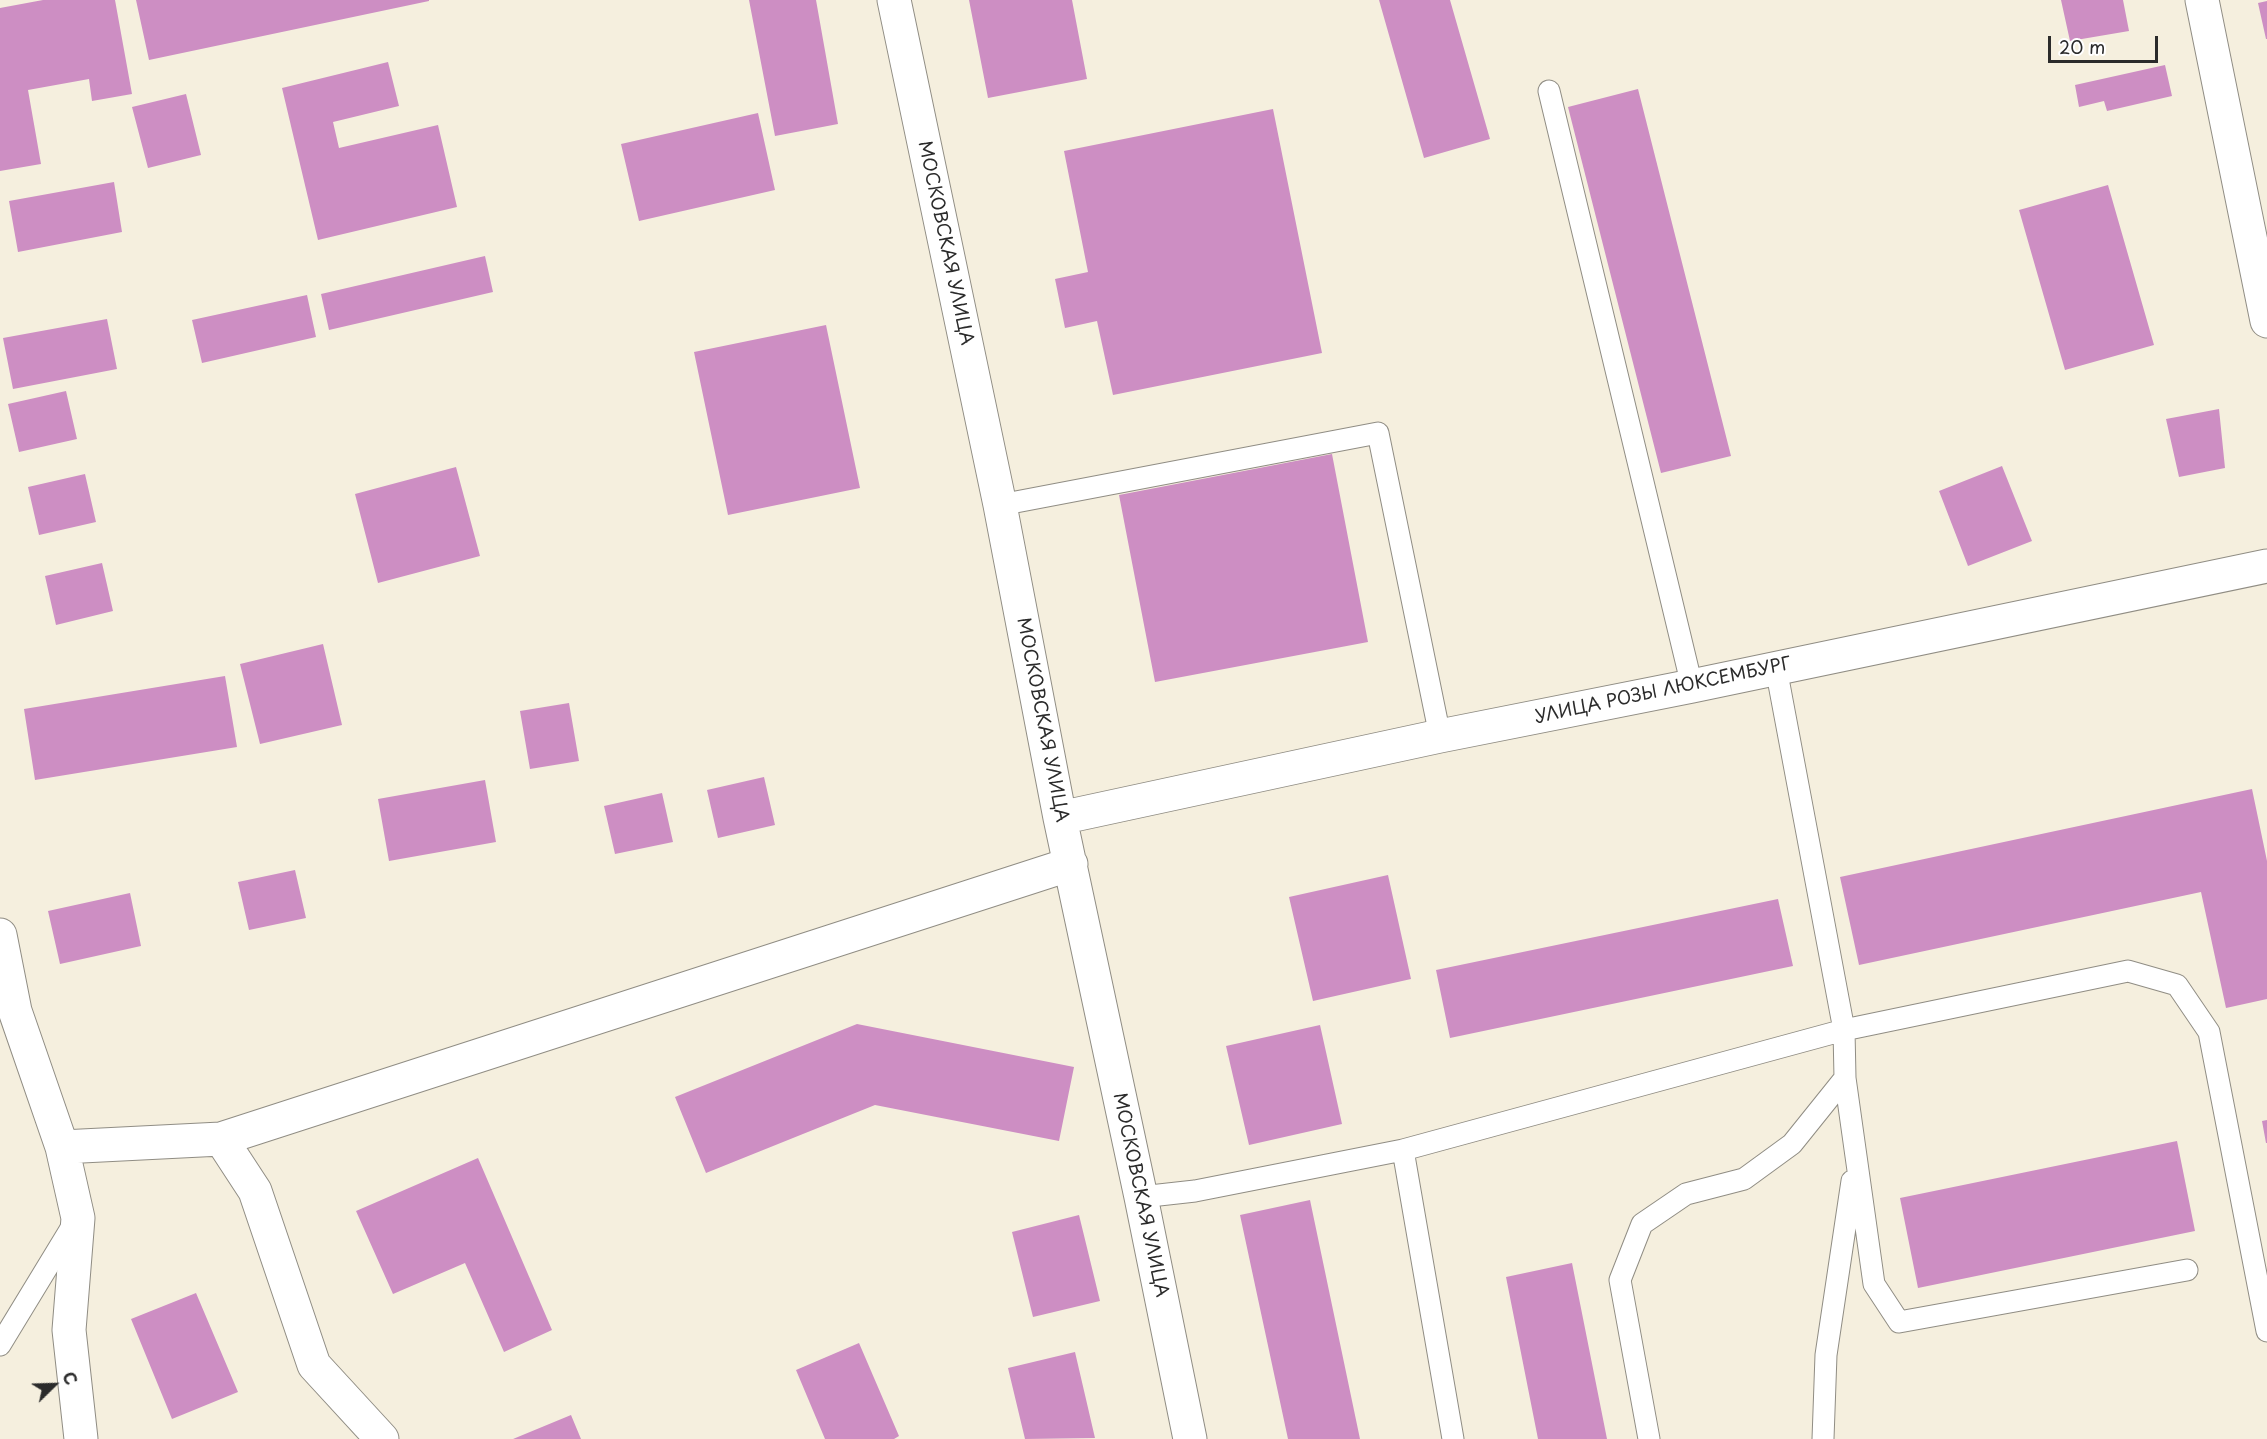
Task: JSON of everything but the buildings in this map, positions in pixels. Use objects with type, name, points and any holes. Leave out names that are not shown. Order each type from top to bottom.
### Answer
[{"type":"street","name":"МОСКОВСКАЯ УЛИЦА","points":[[894,0],[1000,505],[1060,818],[1142,1197],[1190,1439]]},
{"type":"street","points":[[2202,0],[2267,321]]},
{"type":"street","name":"УЛИЦА РОЗЫ ЛЮКСЕМБУРГ","points":[[1060,818],[1440,736],[2267,566]]},
{"type":"street","points":[[62,1147],[221,1139],[1071,864]]},
{"type":"street","points":[[0,935],[15,1011],[62,1147],[78,1218],[69,1330],[81,1439]]},
{"type":"street","points":[[221,1139],[255,1191],[314,1365],[382,1439]]},
{"type":"lane","points":[[1549,91],[1692,686]]},
{"type":"lane","points":[[1000,505],[1378,433],[1440,736]]},
{"type":"lane","points":[[1776,668],[1844,1029],[1845,1078],[1874,1284],[1899,1322],[2187,1270]]},
{"type":"lane","points":[[1142,1197],[1195,1191],[1403,1150],[1844,1029],[2128,971],[2177,985],[2209,1032],[2267,1331]]},
{"type":"lane","points":[[1649,1439],[1620,1280],[1642,1224],[1686,1194],[1744,1179],[1792,1144],[1845,1078]]},
{"type":"lane","points":[[1403,1150],[1454,1439]]},
{"type":"lane","points":[[1822,1439],[1826,1355],[1855,1156]]},
{"type":"lane","points":[[0,1345],[78,1218]]}]
